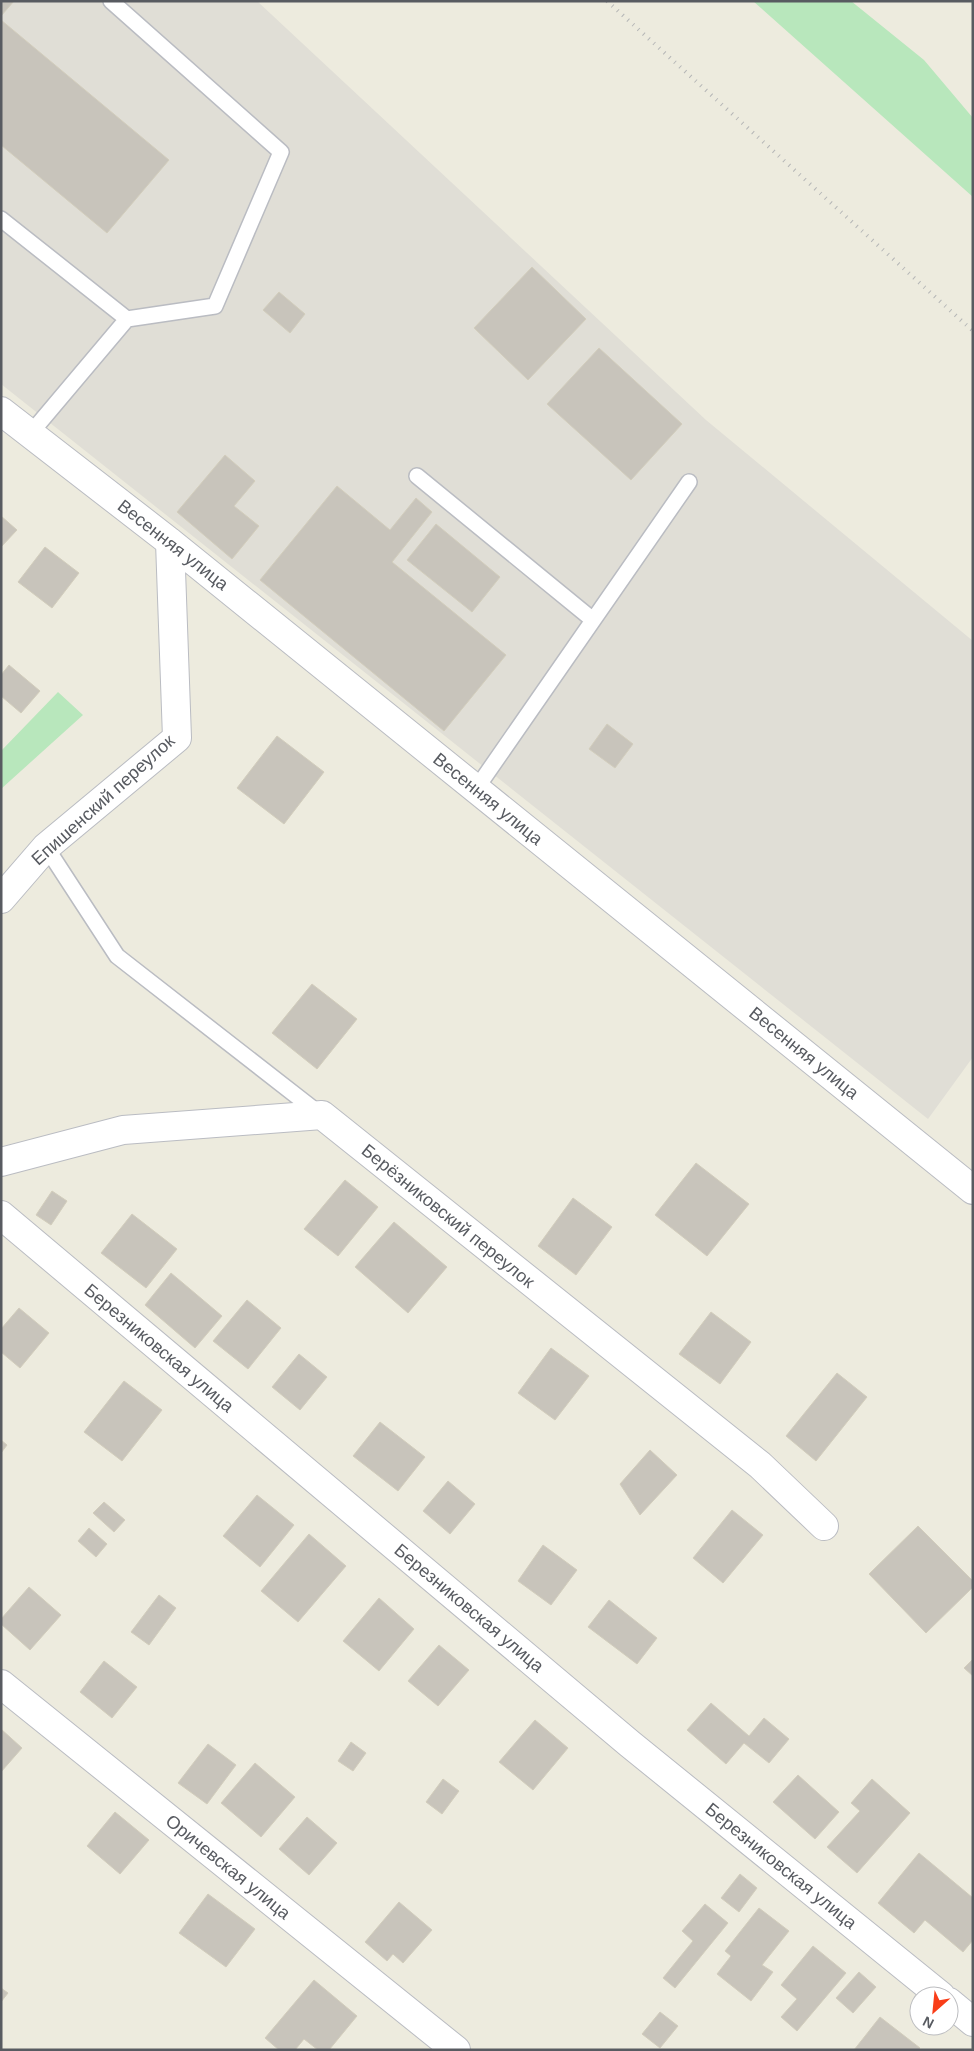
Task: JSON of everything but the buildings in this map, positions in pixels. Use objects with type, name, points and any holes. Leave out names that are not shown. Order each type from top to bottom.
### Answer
[{"type":"street","name":"Весенняя улица","points":[[1,411],[170,542],[973,1190]]},
{"type":"street","name":"Епишенский переулок","points":[[1,899],[46,847],[177,738],[170,542]]},
{"type":"street","points":[[1,1162],[123,1130],[322,1115]]},
{"type":"street","name":"Берёзниковский переулок","points":[[322,1115],[760,1465],[824,1526]]},
{"type":"street","name":"Березниковская улица","points":[[1,1215],[630,1744],[929,1986]]},
{"type":"street","name":"Оричевская улица","points":[[1,1684],[456,2050]]},
{"type":"street","points":[[959,2010],[973,2022]]},
{"type":"lane","points":[[30,434],[127,319],[214,306],[281,152],[111,1]]},
{"type":"lane","points":[[1,219],[127,319]]},
{"type":"lane","points":[[417,476],[593,620]]},
{"type":"lane","points":[[476,789],[689,482]]},
{"type":"lane","points":[[46,847],[117,956],[322,1115]]},
{"type":"shaded area","points":[[1,1],[257,1],[706,420],[973,641],[973,1057],[928,1119],[1,384]]},
{"type":"green space","points":[[753,1],[851,1],[924,60],[973,118],[973,197]]},
{"type":"green space","points":[[58,692],[83,715],[1,789],[1,751]]},
{"type":"railway","points":[[607,1],[973,331]]}]
